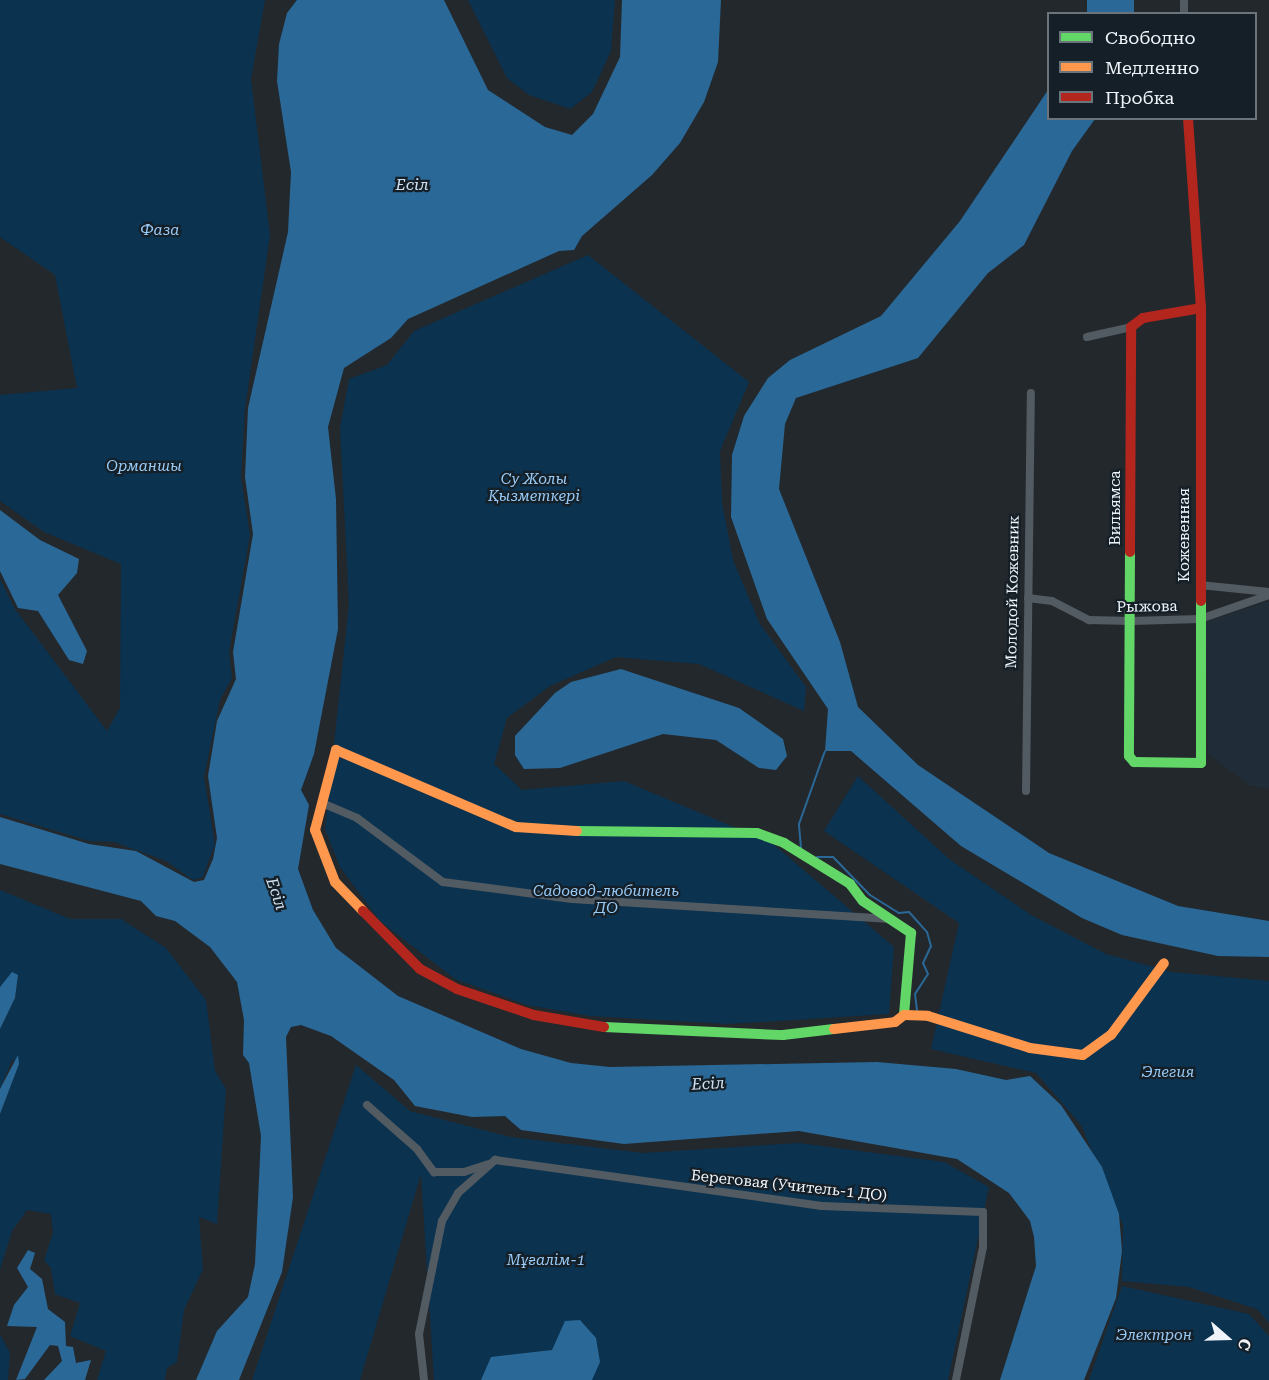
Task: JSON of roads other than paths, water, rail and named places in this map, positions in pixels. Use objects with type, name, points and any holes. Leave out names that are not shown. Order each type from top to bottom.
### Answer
[{"type":"street","name":"Кожевенная","points":[[1134,762],[1201,763],[1201,308],[1188,120]]},
{"type":"street","points":[[1087,337],[1131,327],[1143,318],[1201,308]]},
{"type":"street","name":"Вильямса","points":[[1131,327],[1129,758],[1134,762]]},
{"type":"street","name":"Молодой Кожевник","points":[[1026,791],[1031,393]]},
{"type":"street","points":[[1200,585],[1269,593]]},
{"type":"street","name":"Рыжова","points":[[1028,598],[1052,601],[1089,620],[1131,621],[1200,619],[1269,593]]},
{"type":"street","points":[[904,1015],[913,939],[891,919],[863,901],[850,884],[784,843],[757,833],[615,834],[516,826],[336,750],[315,830],[334,882],[420,969],[457,989],[534,1015],[640,1030],[783,1035],[895,1022],[904,1015],[928,1016],[1060,1056],[1083,1055],[1111,1035],[1164,963]]},
{"type":"street","points":[[322,803],[357,818],[443,882],[572,899],[891,919]]},
{"type":"street","points":[[367,1106],[417,1149],[434,1172],[464,1172],[494,1161]]},
{"type":"street","points":[[424,1380],[418,1334],[442,1221],[458,1193],[494,1161]]},
{"type":"street","name":"Береговая (Учитель-1 ДО)","points":[[494,1161],[822,1206],[983,1212],[983,1246],[956,1380]]},
{"type":"water","name":"Есіл","points":[[297,0],[444,0],[488,90],[545,127],[572,135],[593,114],[620,57],[622,0],[721,0],[718,62],[704,102],[680,143],[652,175],[582,236],[574,250],[559,251],[408,319],[391,338],[344,368],[328,427],[336,499],[338,629],[314,754],[301,790],[309,805],[298,869],[313,910],[336,948],[398,996],[521,1049],[571,1063],[610,1067],[877,1062],[956,1069],[1006,1080],[1030,1076],[1061,1105],[1102,1167],[1119,1214],[1122,1251],[1116,1298],[1084,1380],[1000,1380],[1036,1266],[1034,1237],[1030,1221],[1009,1193],[957,1159],[799,1131],[624,1144],[521,1130],[505,1116],[472,1117],[415,1106],[394,1080],[331,1036],[301,1025],[291,1027],[286,1037],[293,1197],[282,1272],[239,1380],[196,1380],[217,1331],[248,1297],[255,1264],[261,1136],[249,1063],[243,1055],[244,1020],[237,982],[210,947],[175,921],[156,916],[141,901],[0,864],[0,817],[89,844],[136,851],[194,882],[204,880],[213,859],[217,838],[208,776],[217,721],[236,679],[233,652],[253,534],[245,477],[248,408],[288,232],[291,172],[277,81],[279,44],[287,13]]},
{"type":"water","points":[[1087,0],[1134,0],[1134,12],[1087,12]]},
{"type":"water","points":[[1047,91],[1047,120],[1094,120],[1072,151],[1024,245],[988,273],[918,358],[796,398],[785,424],[779,489],[840,642],[858,707],[918,765],[1049,853],[1178,906],[1269,921],[1269,957],[1218,956],[1122,935],[1082,918],[961,846],[851,751],[825,751],[828,709],[767,619],[731,517],[732,455],[744,416],[768,378],[790,360],[881,316],[960,221]]},
{"type":"water","points":[[0,510],[40,540],[79,559],[77,573],[58,595],[87,651],[83,664],[69,660],[38,611],[18,608],[0,571]]},
{"type":"water","points":[[621,669],[739,708],[783,739],[787,756],[776,770],[759,768],[716,740],[663,734],[560,768],[524,769],[515,755],[515,736],[555,693],[571,682]]},
{"type":"water","points":[[12,972],[18,975],[15,998],[0,1029],[0,987]]},
{"type":"water","points":[[18,1055],[19,1064],[0,1114],[0,1089]]},
{"type":"water","points":[[28,1250],[35,1253],[30,1269],[42,1279],[48,1309],[65,1322],[66,1346],[73,1347],[76,1363],[91,1360],[85,1380],[44,1380],[62,1361],[58,1346],[50,1345],[25,1379],[16,1380],[37,1327],[7,1326],[14,1305],[28,1287],[17,1268]]},
{"type":"water","points":[[580,1320],[596,1338],[600,1362],[592,1380],[481,1380],[491,1357],[552,1350],[565,1321]]},
{"type":"waterway","points":[[801,848],[799,824],[825,751]]},
{"type":"waterway","points":[[817,857],[833,857],[870,895],[899,913],[909,912],[927,932],[931,946],[923,963],[928,974],[915,994],[917,1010]]},
{"type":"park label","name":"Фаза","points":[[160,231]]},
{"type":"park label","name":"Орманшы","points":[[144,467]]},
{"type":"park label","name":"Су Жолы Қызметкері","points":[[534,488]]},
{"type":"park label","name":"Садовод-любитель ДО","points":[[606,900]]},
{"type":"park label","name":"Элегия","points":[[1168,1073]]},
{"type":"park label","name":"Мұғалім-1","points":[[546,1261]]},
{"type":"park label","name":"Электрон","points":[[1154,1336]]}]
